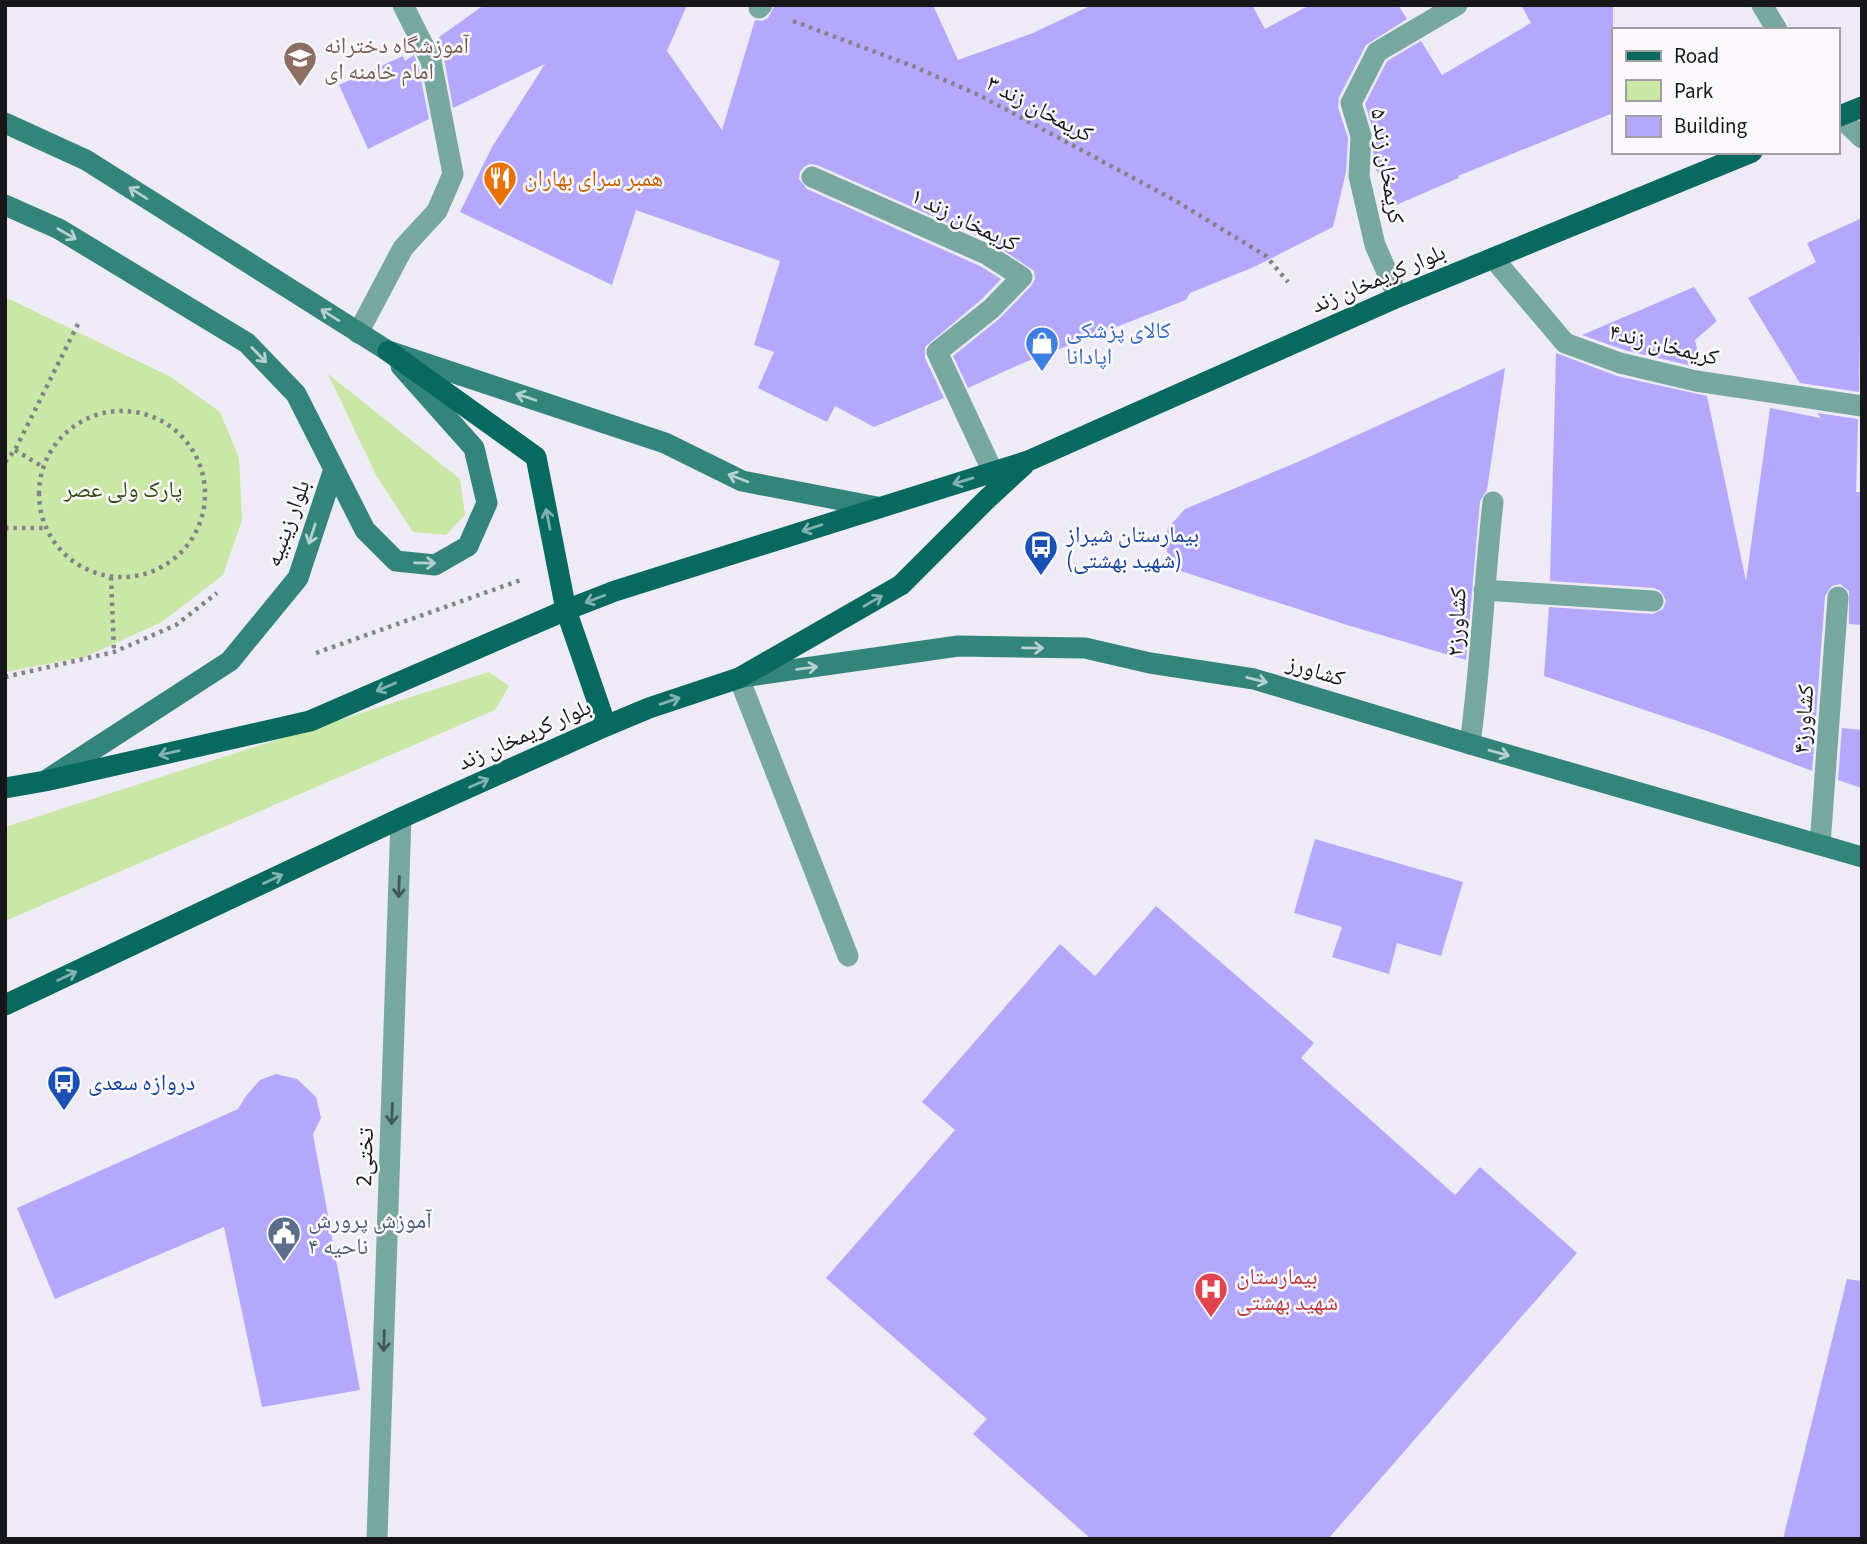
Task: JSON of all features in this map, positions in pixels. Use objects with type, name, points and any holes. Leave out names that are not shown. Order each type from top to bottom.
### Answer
[{"type":"main road","points":[[1839,116],[1862,107]]},
{"type":"main road","points":[[5,122],[86,160],[388,351],[536,457],[566,610],[606,726]]},
{"type":"main road","name":"بلوار کریمخان زند","points":[[5,788],[310,720],[566,610],[615,592],[1028,461],[1398,297],[1747,154]]},
{"type":"main road","name":"بلوار زینبیه","points":[[5,205],[59,229],[247,343],[296,394],[334,469],[298,578],[230,662],[46,781]]},
{"type":"main road","points":[[334,469],[365,530],[396,561],[435,565],[468,546],[487,503],[474,448],[388,351]]},
{"type":"main road","points":[[388,351],[665,443],[742,481],[877,508]]},
{"type":"main road","name":"بلوار کریمخان زند","points":[[5,1005],[401,818],[606,726],[649,708],[740,678],[901,585],[1028,461]]},
{"type":"main road","name":"کشاورز","points":[[740,678],[958,646],[1085,649],[1150,663],[1254,679],[1862,857]]},
{"type":"street","points":[[358,332],[403,248],[437,211],[453,174],[432,61],[403,5]]},
{"type":"street","name":"کریمخان زند ۵","points":[[1398,297],[1375,245],[1359,176],[1361,136],[1351,103],[1377,52],[1457,5]]},
{"type":"street","points":[[1762,5],[1776,28]]},
{"type":"street","points":[[1839,117],[1862,138]]},
{"type":"street","name":"کریمخان زند ۱","points":[[812,177],[986,254],[1022,277],[991,309],[936,352],[993,472]]},
{"type":"street","name":"کریمخان زند۴","points":[[1493,258],[1565,343],[1620,363],[1696,381],[1862,407]]},
{"type":"street","name":"کشاورز۲","points":[[1470,744],[1479,674],[1493,502]]},
{"type":"street","points":[[1484,590],[1653,601]]},
{"type":"street","name":"کشاورز۴","points":[[1820,845],[1838,597]]},
{"type":"street","points":[[740,678],[848,956]]},
{"type":"street","name":"2تختی","points":[[377,1539],[401,818]]},
{"type":"path","name":"کریمخان زند ۳","points":[[761,6],[981,96],[1176,201],[1266,256],[1288,282]]},
{"type":"path","points":[[5,462],[15,450],[80,320]]},
{"type":"path","points":[[120,410],[156,417],[181,433],[197,454],[206,483],[204,511],[192,541],[166,565],[136,577],[111,577],[82,568],[62,552],[46,528],[38,495],[43,467],[58,441],[88,418],[120,410]]},
{"type":"path","points":[[15,450],[43,467]]},
{"type":"path","points":[[5,527],[46,528]]},
{"type":"path","points":[[111,577],[114,652]]},
{"type":"path","points":[[316,653],[521,580]]},
{"type":"path","points":[[5,677],[114,652],[176,625],[217,593]]},
{"type":"green space","name":"پارک ولی عصر","points":[[5,297],[171,377],[220,412],[239,458],[242,520],[223,575],[162,622],[85,657],[5,672]]},
{"type":"green space","points":[[328,374],[460,479],[465,515],[446,535],[413,532],[376,475]]},
{"type":"green space","points":[[489,672],[509,686],[495,710],[5,921],[5,827]]},
{"type":"building","points":[[484,5],[687,5],[667,51],[722,130],[755,20],[768,18],[775,5],[933,5],[958,60],[1033,33],[1092,5],[1252,5],[1265,29],[1310,5],[1398,5],[1407,19],[1366,45],[1339,97],[1338,107],[1348,138],[1346,172],[1333,227],[1254,267],[1190,293],[1186,300],[1023,363],[968,388],[953,356],[999,319],[1031,286],[1035,279],[1034,271],[991,242],[817,165],[804,167],[799,179],[807,189],[980,266],[1001,279],[982,299],[925,347],[925,358],[944,398],[874,427],[835,406],[827,422],[758,388],[774,352],[754,345],[780,261],[636,210],[612,285],[460,212],[492,147],[545,64],[453,108],[444,58],[435,40]]},
{"type":"building","points":[[1521,5],[1613,5],[1612,113],[1458,176],[1459,178],[1396,205],[1373,164],[1374,133],[1365,104],[1387,61],[1421,41],[1442,75],[1531,23]]},
{"type":"building","points":[[414,55],[429,119],[368,149],[339,85],[403,56],[405,61]]},
{"type":"building","points":[[1862,218],[1859,392],[1800,383],[1748,298],[1816,262],[1807,243]]},
{"type":"building","points":[[1694,287],[1717,321],[1695,340],[1701,368],[1624,350],[1582,335]]},
{"type":"building","points":[[1556,353],[1617,376],[1707,396],[1746,581],[1770,408],[1821,418],[1817,413],[1858,419],[1856,492],[1862,492],[1862,625],[1849,624],[1849,591],[1840,584],[1832,586],[1825,596],[1812,771],[1710,732],[1544,676],[1549,607],[1653,614],[1663,609],[1666,601],[1661,591],[1654,588],[1550,581]]},
{"type":"building","points":[[1505,368],[1487,490],[1480,501],[1466,660],[1181,571],[1167,552],[1165,538],[1168,528],[1185,509],[1300,461]]},
{"type":"building","points":[[1842,728],[1862,730],[1862,788],[1838,780]]},
{"type":"building","points":[[1315,839],[1463,882],[1441,956],[1397,943],[1389,974],[1332,957],[1342,927],[1294,913]]},
{"type":"building","points":[[1156,906],[1314,1043],[1301,1058],[1455,1195],[1480,1167],[1577,1253],[1328,1539],[1091,1539],[973,1434],[987,1419],[826,1278],[955,1130],[922,1102],[1060,944],[1095,976]]},
{"type":"building","name":"آموزش پرورش ناحیه ۴","points":[[276,1074],[297,1079],[316,1097],[321,1118],[313,1134],[360,1390],[262,1407],[224,1227],[55,1299],[17,1208],[238,1109],[260,1080]]},
{"type":"building","points":[[1847,1279],[1862,1281],[1862,1539],[1783,1539]]},
{"type":"place","name":"آموزشگاه دخترانه امام خامنه ای","points":[[300,88]]},
{"type":"place","name":"همبر سرای بهاران","points":[[500,208]]},
{"type":"place","name":"کالای پزشکی اپادانا","points":[[1042,373]]},
{"type":"place","name":"بیمارستان شیراز (شهید بهشتی)","points":[[1041,577]]},
{"type":"place","name":"دروازه سعدی","points":[[64,1112]]},
{"type":"place","name":"آموزش پرورش ناحیه ۴","points":[[284,1263]]},
{"type":"place","name":"بیمارستان شهید بهشتی","points":[[1211,1319]]}]
